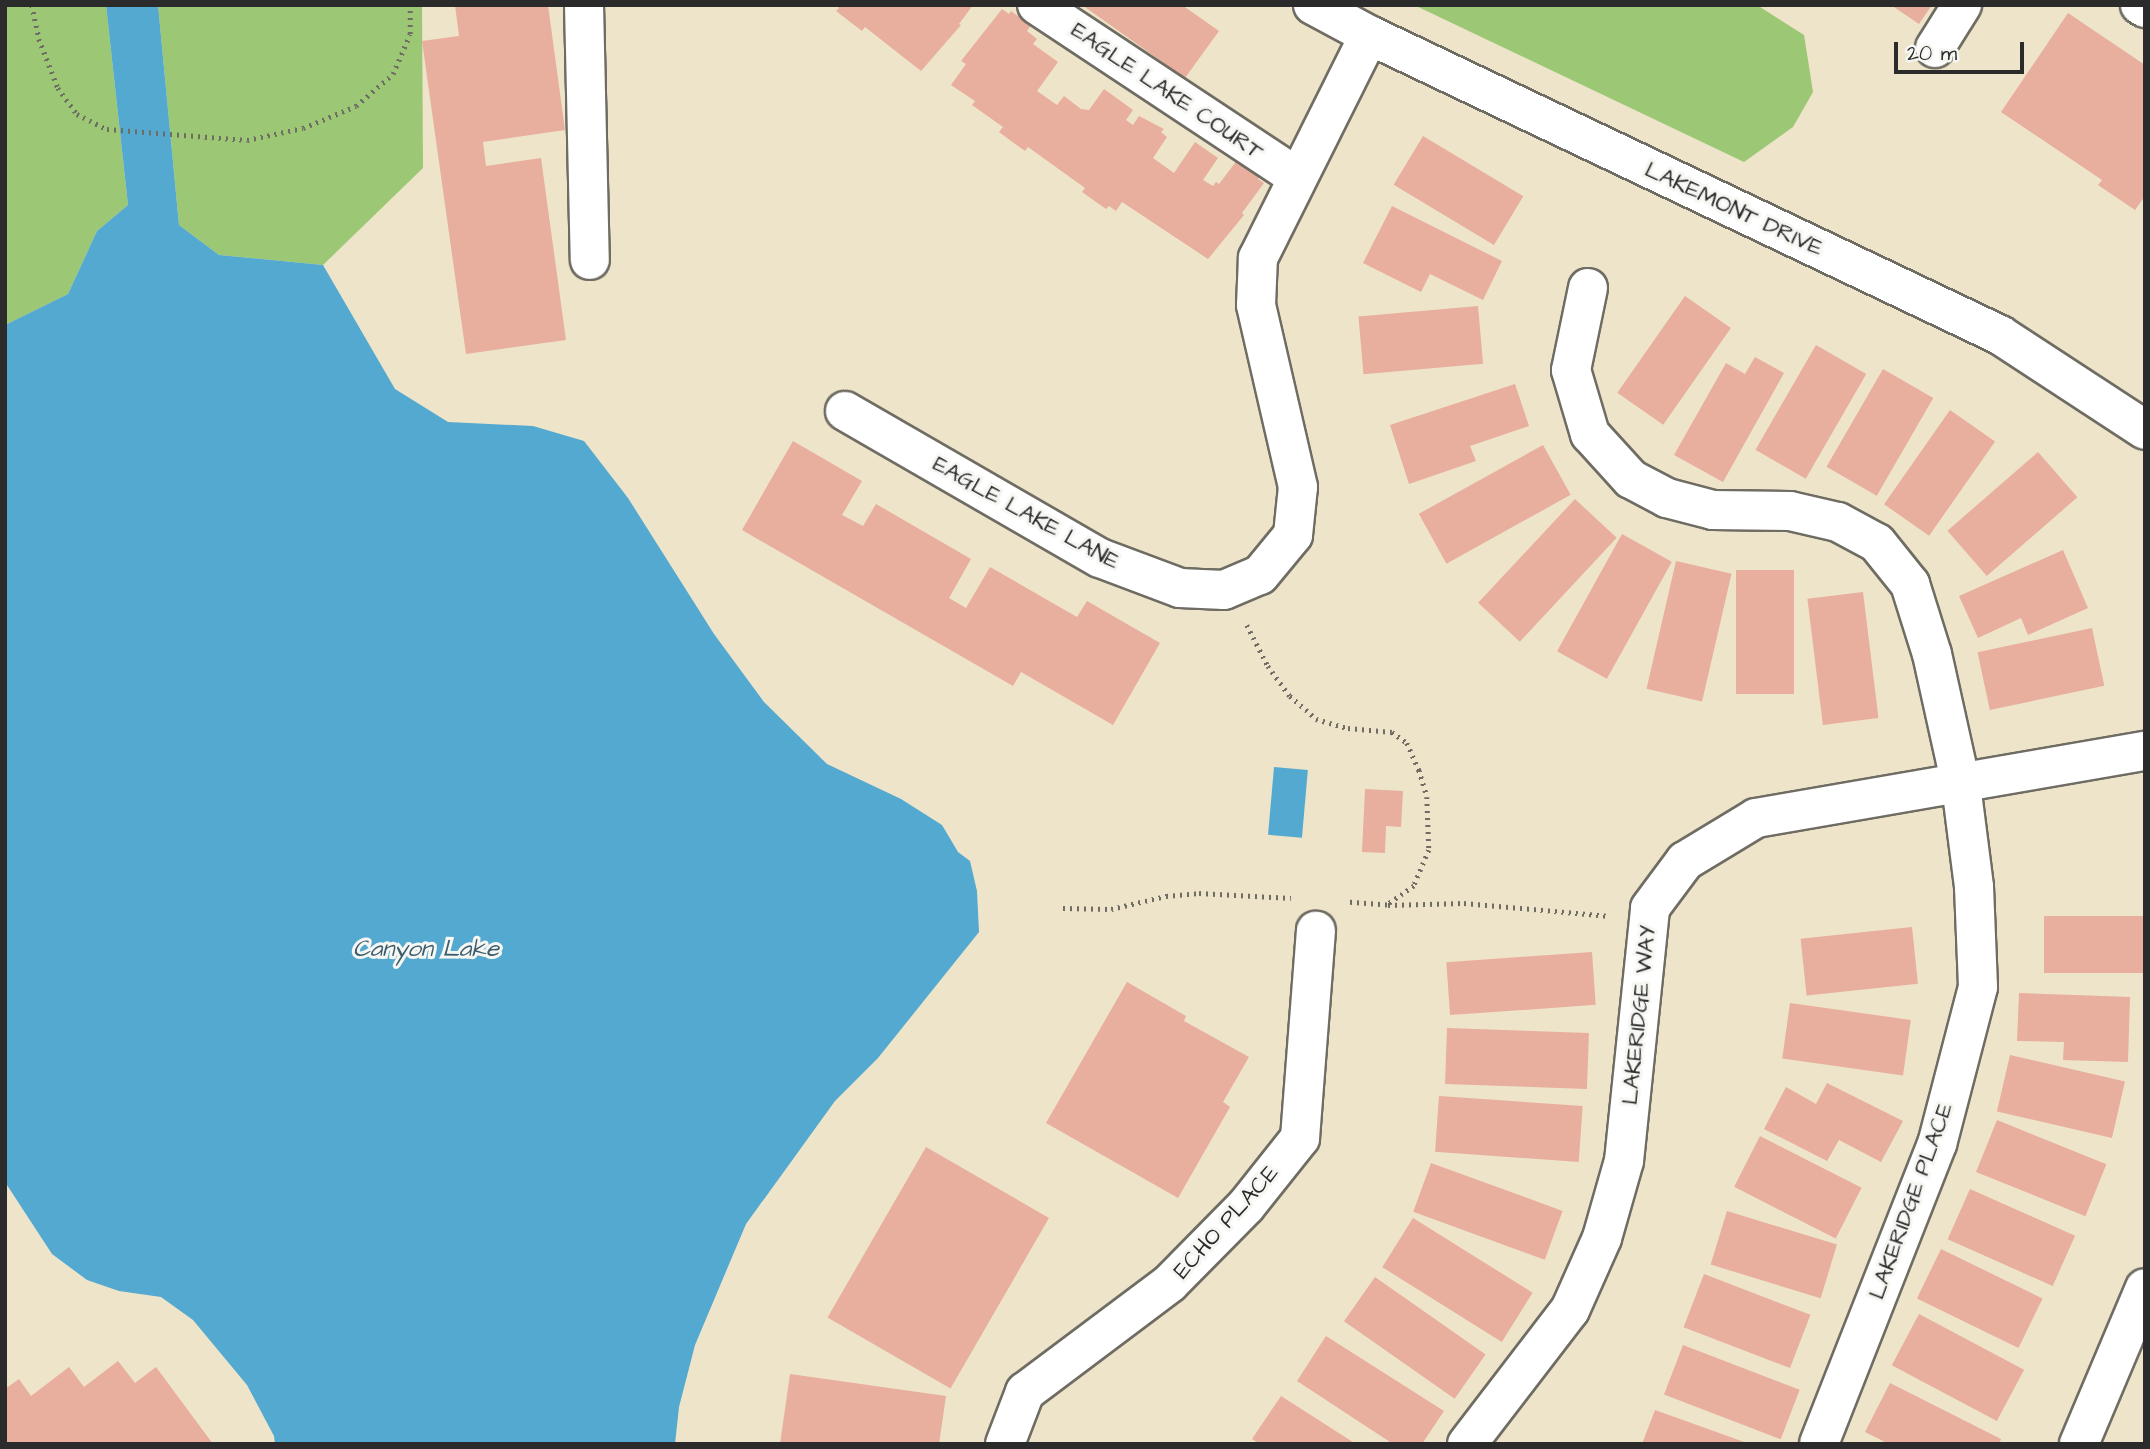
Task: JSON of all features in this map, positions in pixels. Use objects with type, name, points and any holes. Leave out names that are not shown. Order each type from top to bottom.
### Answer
[{"type":"street","points":[[584,5],[590,260]]},
{"type":"street","name":"EAGLE LAKE COURT","points":[[1037,5],[1297,177]]},
{"type":"street","name":"LAKEMONT DRIVE","points":[[1313,5],[1369,35],[2000,335],[2145,430]]},
{"type":"street","points":[[1935,48],[1962,5]]},
{"type":"street","points":[[2140,5],[2145,8]]},
{"type":"street","name":"EAGLE LAKE LANE","points":[[845,411],[1100,558],[1180,588],[1224,590],[1260,575],[1293,534],[1298,487],[1256,305],[1258,258],[1369,35]]},
{"type":"street","name":"LAKERIDGE PLACE","points":[[1588,288],[1571,370],[1590,434],[1631,479],[1667,498],[1713,510],[1790,511],[1838,522],[1877,543],[1910,584],[1932,654],[1961,785],[1974,887],[1978,987],[1937,1144],[1819,1444]]},
{"type":"street","name":"LAKERIDGE WAY","points":[[1467,1444],[1570,1310],[1602,1238],[1624,1161],[1650,908],[1685,861],[1756,818],[1961,785],[2145,751]]},
{"type":"street","name":"ECHO PLACE","points":[[1005,1444],[1025,1392],[1170,1283],[1246,1206],[1300,1138],[1315,915]]},
{"type":"street","points":[[2079,1444],[2145,1288]]},
{"type":"path","points":[[32,5],[39,39],[58,88],[77,114],[107,129],[247,140],[303,128],[356,106],[393,74],[410,34],[410,5]]},
{"type":"path","points":[[1234,586],[1252,640],[1290,696],[1316,719],[1348,728],[1392,732],[1407,743],[1427,797],[1429,850],[1414,887],[1387,905]]},
{"type":"path","points":[[1063,908],[1111,909],[1166,896],[1199,893],[1315,915],[1387,905],[1464,904],[1649,920]]},
{"type":"green space","points":[[5,5],[106,5],[128,205],[97,231],[68,294],[5,325]]},
{"type":"green space","points":[[158,5],[422,5],[423,168],[323,265],[219,255],[179,225]]},
{"type":"green space","points":[[1414,5],[1757,5],[1804,35],[1813,92],[1793,127],[1744,162]]},
{"type":"water","name":"Canyon Lake","points":[[106,5],[158,5],[179,225],[219,255],[323,265],[395,389],[448,422],[533,426],[584,441],[628,498],[714,634],[764,702],[827,764],[901,799],[942,825],[958,852],[970,861],[977,891],[979,932],[878,1058],[835,1101],[746,1224],[695,1345],[679,1407],[675,1444],[275,1444],[274,1436],[247,1385],[193,1320],[161,1297],[119,1291],[87,1280],[52,1254],[5,1182],[5,325],[68,294],[97,231],[128,205]]},
{"type":"water","points":[[1274,767],[1308,770],[1302,838],[1268,835]]},
{"type":"building","points":[[455,5],[548,5],[565,130],[483,142],[486,166],[541,158],[566,340],[466,354],[422,41],[459,36]]},
{"type":"building","points":[[836,5],[973,5],[959,24],[961,25],[921,71],[865,27],[862,31],[836,11],[839,8]]},
{"type":"building","points":[[1082,5],[1182,5],[1219,31],[1185,78]]},
{"type":"building","points":[[1891,5],[1932,5],[1919,24]]},
{"type":"building","points":[[1002,9],[1009,14],[1011,11],[1031,25],[1027,31],[1037,39],[1033,44],[1058,62],[1037,91],[1057,105],[1064,96],[1081,109],[1089,110],[1104,89],[1133,110],[1126,120],[1133,125],[1139,116],[1164,129],[1161,132],[1167,137],[1153,158],[1174,173],[1195,142],[1218,158],[1203,180],[1213,186],[1216,182],[1219,184],[1238,159],[1261,175],[1258,179],[1264,183],[1242,213],[1244,215],[1208,259],[1122,202],[1116,211],[1109,206],[1106,209],[1082,192],[1085,188],[1028,147],[1025,151],[999,132],[1003,127],[972,105],[975,101],[951,85],[966,64],[961,61]]},
{"type":"building","points":[[2068,13],[2145,65],[2145,196],[2135,210],[2098,185],[2102,180],[2001,112]]},
{"type":"building","points":[[1423,136],[1523,196],[1494,245],[1394,185]]},
{"type":"building","points":[[1392,206],[1502,261],[1483,300],[1430,274],[1421,292],[1363,263]]},
{"type":"building","points":[[1685,296],[1731,328],[1663,425],[1617,393]]},
{"type":"building","points":[[1478,306],[1483,364],[1364,374],[1358,316]]},
{"type":"building","points":[[1816,345],[1866,374],[1806,479],[1756,450]]},
{"type":"building","points":[[1755,357],[1784,373],[1723,482],[1674,455],[1726,363],[1745,374]]},
{"type":"building","points":[[1883,369],[1933,398],[1877,496],[1826,467]]},
{"type":"building","points":[[1515,384],[1529,426],[1470,446],[1476,461],[1409,484],[1390,425]]},
{"type":"building","points":[[1950,410],[1995,442],[1929,536],[1884,504]]},
{"type":"building","points":[[793,441],[862,481],[842,515],[863,526],[876,504],[971,559],[949,598],[966,608],[990,567],[1077,617],[1087,601],[1160,643],[1113,725],[1021,672],[1013,686],[742,530]]},
{"type":"building","points":[[1543,445],[1571,495],[1446,564],[1419,514]]},
{"type":"building","points":[[2038,452],[2077,497],[1987,576],[1947,531]]},
{"type":"building","points":[[1575,499],[1617,538],[1520,642],[1478,603]]},
{"type":"building","points":[[1622,534],[1672,562],[1607,679],[1557,651]]},
{"type":"building","points":[[2063,550],[2088,608],[2028,635],[2021,618],[1978,638],[1959,596]]},
{"type":"building","points":[[1676,561],[1732,574],[1702,701],[1647,689]]},
{"type":"building","points":[[1736,570],[1794,570],[1794,694],[1736,694]]},
{"type":"building","points":[[1863,592],[1878,718],[1823,725],[1807,599]]},
{"type":"building","points":[[2092,628],[2104,686],[1990,710],[1978,652]]},
{"type":"building","points":[[1365,789],[1403,791],[1401,827],[1386,826],[1385,853],[1362,852]]},
{"type":"building","points":[[2044,916],[2145,916],[2145,973],[2044,973]]},
{"type":"building","points":[[1912,927],[1918,984],[1807,995],[1801,939]]},
{"type":"building","points":[[1592,952],[1596,1005],[1450,1015],[1446,962]]},
{"type":"building","points":[[1127,982],[1186,1016],[1184,1021],[1249,1057],[1223,1102],[1230,1107],[1178,1198],[1046,1123]]},
{"type":"building","points":[[2019,993],[2130,997],[2128,1062],[2063,1060],[2064,1042],[2017,1041]]},
{"type":"building","points":[[1790,1003],[1911,1020],[1903,1075],[1782,1058]]},
{"type":"building","points":[[1447,1028],[1589,1033],[1587,1089],[1445,1084]]},
{"type":"building","points":[[2010,1055],[2125,1082],[2112,1138],[1997,1112]]},
{"type":"building","points":[[1827,1083],[1903,1121],[1881,1162],[1839,1140],[1827,1161],[1764,1129],[1786,1087],[1816,1104]]},
{"type":"building","points":[[1439,1096],[1583,1106],[1579,1162],[1435,1152]]},
{"type":"building","points":[[1997,1120],[2106,1164],[2085,1216],[1976,1172]]},
{"type":"building","points":[[1760,1136],[1862,1188],[1836,1239],[1734,1187]]},
{"type":"building","points":[[926,1147],[1049,1218],[950,1389],[828,1318]]},
{"type":"building","points":[[1431,1163],[1563,1211],[1545,1260],[1413,1212]]},
{"type":"building","points":[[1970,1189],[2075,1236],[2053,1286],[1948,1239]]},
{"type":"building","points":[[1727,1211],[1837,1245],[1821,1298],[1711,1265]]},
{"type":"building","points":[[1413,1218],[1533,1293],[1502,1342],[1382,1267]]},
{"type":"building","points":[[1941,1249],[2043,1299],[2018,1348],[1917,1298]]},
{"type":"building","points":[[1704,1274],[1810,1315],[1790,1368],[1684,1327]]},
{"type":"building","points":[[1375,1277],[1486,1354],[1455,1399],[1344,1321]]},
{"type":"building","points":[[1919,1314],[2024,1370],[1997,1421],[1892,1365]]},
{"type":"building","points":[[1326,1336],[1444,1411],[1422,1444],[1393,1444],[1297,1381]]},
{"type":"building","points":[[1683,1345],[1800,1390],[1781,1439],[1664,1394]]},
{"type":"building","points":[[118,1361],[135,1383],[156,1367],[213,1444],[5,1444],[5,1389],[19,1379],[31,1396],[69,1367],[84,1387]]},
{"type":"building","points":[[790,1374],[946,1396],[939,1444],[780,1444]]},
{"type":"building","points":[[1890,1383],[2001,1439],[1999,1444],[1889,1444],[1865,1432]]},
{"type":"building","points":[[1281,1396],[1356,1444],[1260,1444],[1252,1439]]},
{"type":"building","points":[[1655,1410],[1747,1443],[1747,1444],[1642,1444]]}]
